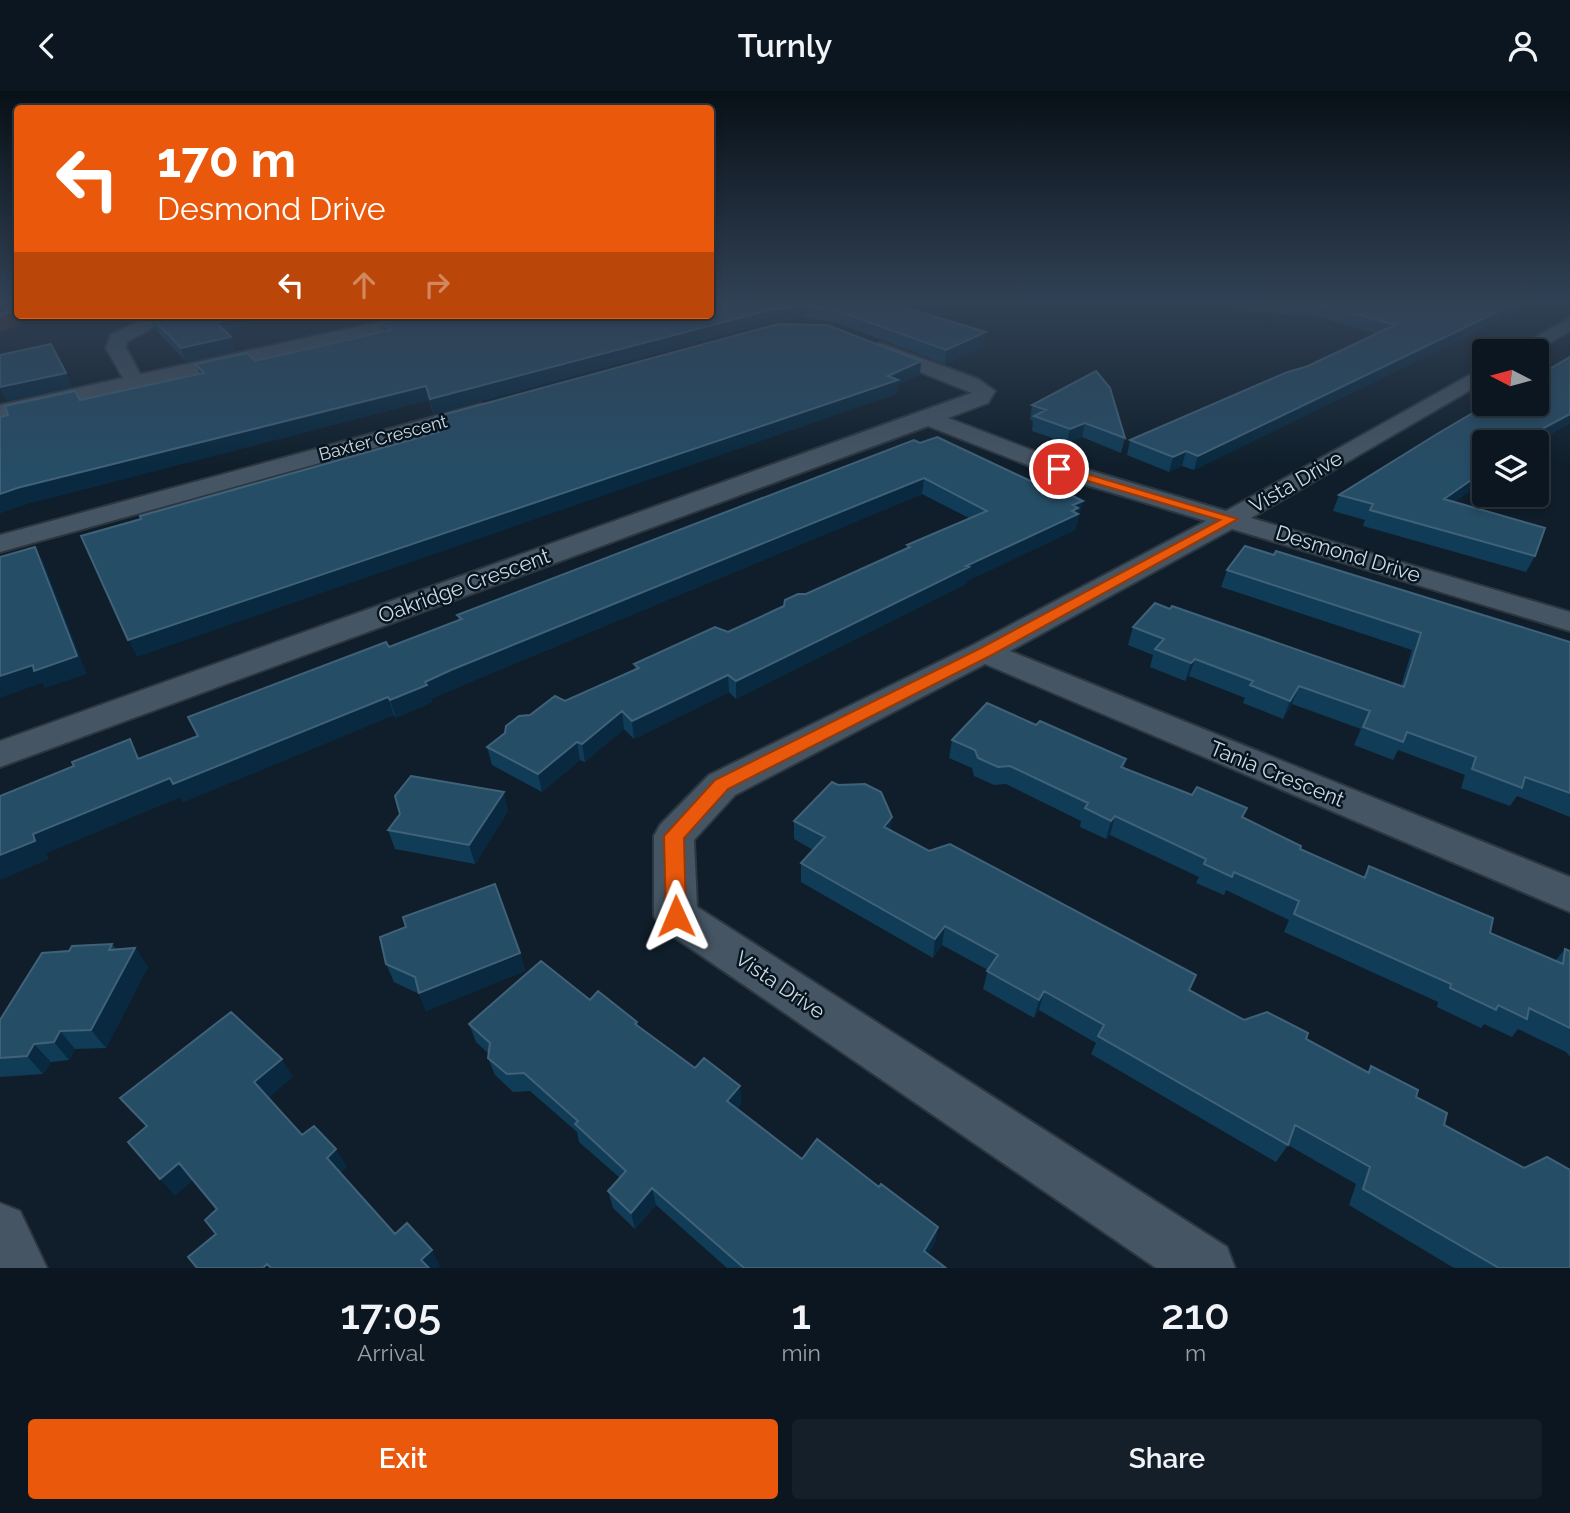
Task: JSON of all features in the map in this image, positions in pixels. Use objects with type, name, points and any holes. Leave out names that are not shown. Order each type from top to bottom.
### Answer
[{"type":"street","points":[[121,358],[135,383]]},
{"type":"street","points":[[0,413],[247,358]]},
{"type":"street","points":[[905,358],[971,383],[984,391],[980,398],[928,418]]},
{"type":"street","name":"Vista Drive","points":[[1206,1268],[676,916],[674,836],[722,785],[984,652],[1231,519],[1472,380]]},
{"type":"street","name":"Baxter Crescent","points":[[0,544],[496,407]]},
{"type":"street","name":"Desmond Drive","points":[[928,418],[1059,469],[1570,622]]},
{"type":"street","name":"Oakridge Crescent","points":[[0,754],[928,418]]},
{"type":"street","name":"Tania Crescent","points":[[984,652],[1570,895]]},
{"type":"street","points":[[0,1231],[18,1268]]},
{"type":"building","points":[[0,358],[58,358],[66,373],[0,387]]},
{"type":"building","points":[[224,358],[252,358],[255,361],[268,358],[587,358],[430,399],[426,386],[0,494],[0,417],[8,415],[5,406],[75,391],[80,400],[204,373],[196,364]]},
{"type":"building","points":[[653,358],[913,358],[921,361],[888,376],[898,380],[128,640],[81,536],[141,519],[140,516],[439,432],[435,417]]},
{"type":"building","points":[[1325,358],[1402,358],[1198,456],[1186,451],[1173,457],[1130,440],[1285,373]]},
{"type":"building","points":[[1570,358],[1570,414],[1540,430],[1472,430],[1472,479],[1444,499],[1545,528],[1535,556],[1370,510],[1373,504],[1339,495],[1472,413],[1472,417],[1549,417],[1549,369]]},
{"type":"building","points":[[1096,371],[1110,388],[1125,438],[1085,423],[1070,429],[1034,416],[1046,410],[1032,405]]},
{"type":"building","points":[[937,437],[1037,484],[1043,481],[1083,501],[1073,505],[1078,508],[1072,511],[1078,514],[966,566],[969,567],[736,681],[728,675],[632,721],[622,711],[582,744],[577,742],[538,774],[487,747],[505,733],[506,726],[519,716],[530,715],[555,696],[565,701],[639,668],[634,664],[715,627],[728,632],[784,606],[785,600],[798,594],[806,594],[910,547],[907,545],[987,511],[924,478],[451,670],[425,682],[427,685],[390,700],[388,697],[173,784],[170,778],[33,834],[35,841],[0,855],[0,796],[74,766],[72,762],[130,739],[138,759],[198,736],[188,717],[386,642],[389,647],[462,619],[457,615],[914,440],[920,443]]},
{"type":"building","points":[[1245,546],[1274,555],[1276,551],[1570,642],[1570,793],[1525,777],[1522,788],[1472,769],[1476,757],[1407,732],[1403,742],[1363,727],[1370,711],[1299,686],[1290,701],[1250,685],[1253,681],[1195,659],[1191,663],[1155,649],[1164,639],[1133,627],[1155,603],[1170,609],[1172,606],[1404,687],[1421,633],[1227,570]]},
{"type":"building","points":[[35,547],[77,656],[34,671],[33,665],[0,676],[0,557]]},
{"type":"building","points":[[987,703],[1036,725],[1040,721],[1126,759],[1121,767],[1192,795],[1197,787],[1247,808],[1242,817],[1301,846],[1300,849],[1365,878],[1369,866],[1493,918],[1490,933],[1563,964],[1565,949],[1570,951],[1570,1028],[1529,1008],[1527,1019],[1498,1005],[1496,1010],[1450,988],[1451,984],[1294,914],[1299,901],[1234,872],[1232,877],[1204,864],[1206,859],[1115,816],[1111,821],[1085,808],[1088,803],[1010,766],[998,767],[978,758],[975,750],[952,740]]},
{"type":"building","points":[[411,776],[504,792],[469,845],[388,830],[400,814],[395,796]]},
{"type":"building","points":[[832,782],[838,785],[865,784],[881,792],[892,817],[884,827],[929,851],[950,844],[1196,975],[1189,990],[1244,1020],[1267,1012],[1308,1033],[1306,1039],[1369,1073],[1371,1066],[1418,1090],[1416,1097],[1447,1113],[1444,1125],[1524,1168],[1547,1157],[1570,1170],[1570,1268],[1499,1268],[1363,1189],[1370,1167],[1295,1125],[1288,1145],[1098,1036],[1104,1025],[1044,991],[1039,1000],[987,971],[998,955],[945,926],[935,939],[801,863],[825,837],[794,821]]},
{"type":"building","points":[[495,884],[520,953],[419,993],[415,977],[386,964],[380,937],[406,927],[403,917]]},
{"type":"building","points":[[112,944],[109,950],[135,948],[91,1030],[60,1031],[54,1042],[34,1044],[27,1056],[0,1058],[0,1020],[42,953],[69,951],[72,946]]},
{"type":"building","points":[[541,961],[590,1000],[598,991],[637,1022],[635,1024],[695,1068],[704,1058],[740,1086],[727,1101],[802,1159],[817,1139],[879,1187],[881,1184],[938,1227],[924,1251],[946,1268],[744,1268],[652,1188],[631,1213],[608,1191],[626,1171],[575,1124],[578,1121],[524,1073],[507,1074],[488,1058],[490,1043],[469,1024]]},
{"type":"building","points":[[231,1012],[282,1059],[254,1082],[302,1135],[314,1126],[336,1149],[327,1158],[395,1234],[407,1223],[432,1250],[421,1260],[429,1268],[271,1268],[267,1264],[263,1268],[197,1268],[188,1257],[216,1234],[205,1220],[217,1209],[179,1163],[160,1179],[128,1142],[147,1126],[120,1098]]},
{"type":"route","points":[[676,916],[674,836],[722,785],[984,652],[1231,519],[1059,469]]}]
